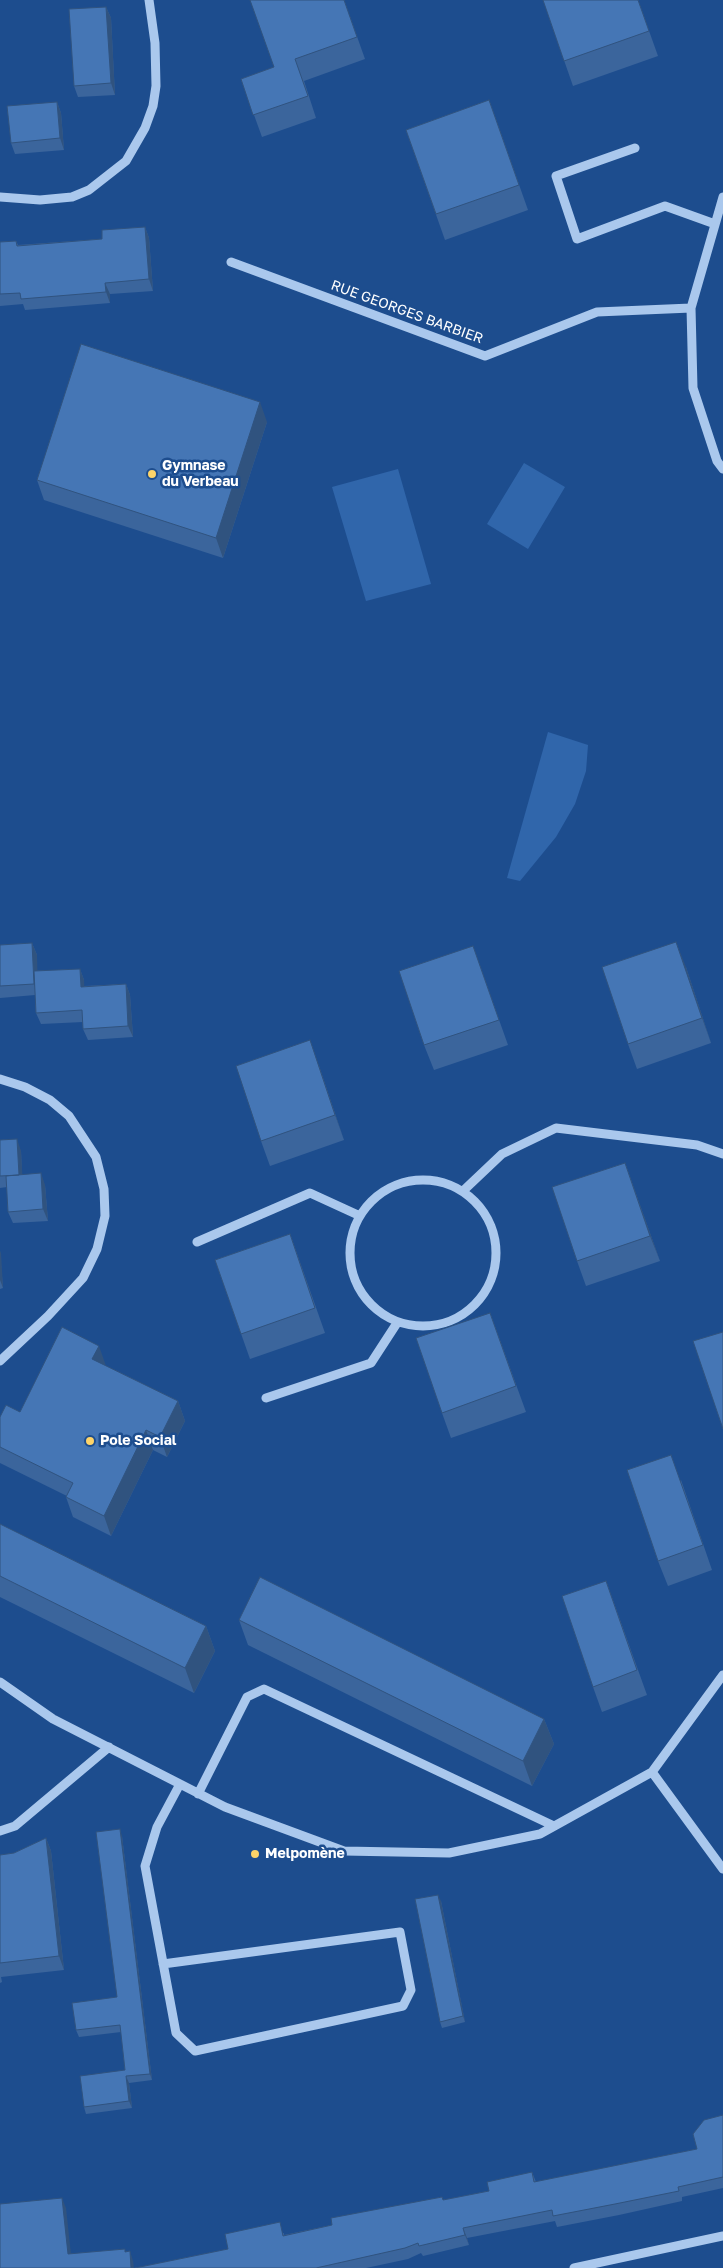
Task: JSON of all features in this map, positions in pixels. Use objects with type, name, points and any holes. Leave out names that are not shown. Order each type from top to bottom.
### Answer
[{"type":"street","points":[[0,198],[40,200],[72,197],[89,190],[126,161],[145,128],[153,106],[156,86],[155,43],[150,0]]},
{"type":"street","points":[[635,148],[556,176],[578,239],[665,206],[715,224]]},
{"type":"street","points":[[723,197],[691,308],[692,388],[717,461],[723,469]]},
{"type":"street","name":"RUE GEORGES BARBIER","points":[[231,262],[485,356],[597,312],[691,308]]},
{"type":"street","points":[[0,1079],[24,1087],[50,1100],[69,1116],[96,1157],[104,1189],[106,1216],[96,1249],[83,1278],[48,1316],[0,1361]]},
{"type":"street","points":[[464,1190],[502,1154],[556,1128],[698,1145],[723,1154]]},
{"type":"street","points":[[426,1178],[464,1190],[492,1223],[497,1266],[478,1304],[440,1326],[397,1323],[363,1297],[348,1257],[358,1215],[387,1187],[426,1178]]},
{"type":"street","points":[[197,1242],[310,1193],[358,1215]]},
{"type":"street","points":[[266,1398],[370,1363],[397,1323]]},
{"type":"street","points":[[0,1682],[53,1719],[225,1807],[344,1851],[449,1854],[540,1834],[652,1772],[723,1675]]},
{"type":"street","points":[[198,1794],[247,1698],[264,1689],[554,1826]]},
{"type":"street","points":[[0,1831],[15,1826],[108,1748]]},
{"type":"street","points":[[652,1772],[723,1870]]},
{"type":"street","points":[[163,1964],[400,1932],[411,1990],[403,2006],[195,2051],[176,2033],[163,1964],[145,1866],[157,1827],[180,1784]]},
{"type":"street","points":[[574,2268],[723,2236]]},
{"type":"shaded area","points":[[524,463],[565,487],[528,549],[487,524]]},
{"type":"shaded area","points":[[398,469],[431,584],[366,601],[332,487]]},
{"type":"shaded area","points":[[548,732],[588,745],[586,771],[575,804],[556,837],[520,881],[507,878]]},
{"type":"building","points":[[250,0],[344,0],[357,37],[295,59],[308,96],[253,115],[241,79],[274,67]]},
{"type":"building","points":[[543,0],[638,0],[649,31],[564,61]]},
{"type":"building","points":[[106,7],[111,83],[74,86],[69,9]]},
{"type":"building","points":[[489,100],[519,185],[436,214],[406,130]]},
{"type":"building","points":[[57,102],[60,138],[11,143],[7,106]]},
{"type":"building","points":[[145,227],[149,279],[105,283],[106,292],[21,299],[20,293],[0,294],[0,242],[16,241],[17,246],[102,239],[102,230]]},
{"type":"building","name":"Gymnase du Verbeau","points":[[81,344],[260,402],[216,538],[37,480]]},
{"type":"building","points":[[676,942],[702,1018],[628,1044],[602,967]]},
{"type":"building","points":[[32,943],[34,984],[0,986],[0,945]]},
{"type":"building","points":[[473,946],[499,1020],[424,1045],[399,971]]},
{"type":"building","points":[[80,969],[81,987],[126,984],[128,1026],[83,1029],[82,1010],[36,1013],[34,971]]},
{"type":"building","points":[[310,1040],[335,1115],[261,1141],[236,1066]]},
{"type":"building","points":[[17,1139],[19,1175],[0,1176],[0,1140]]},
{"type":"building","points":[[625,1163],[650,1236],[577,1261],[552,1187]]},
{"type":"building","points":[[41,1173],[43,1209],[8,1212],[6,1176]]},
{"type":"building","points":[[290,1234],[315,1308],[241,1334],[215,1260]]},
{"type":"building","points":[[490,1313],[516,1386],[442,1413],[416,1338]]},
{"type":"building","name":"Pole Social","points":[[62,1327],[99,1346],[92,1359],[178,1401],[160,1437],[146,1430],[104,1516],[66,1497],[73,1483],[0,1447],[0,1417],[6,1405],[20,1412]]},
{"type":"building","points":[[723,1332],[723,1429],[693,1341]]},
{"type":"building","points":[[671,1455],[703,1545],[658,1561],[627,1470]]},
{"type":"building","points":[[0,1524],[206,1626],[185,1668],[0,1576]]},
{"type":"building","points":[[260,1577],[544,1719],[523,1761],[239,1620]]},
{"type":"building","points":[[606,1581],[637,1670],[593,1687],[562,1596]]},
{"type":"building","points":[[120,1829],[150,2074],[126,2076],[129,2101],[84,2107],[80,2076],[125,2070],[120,2025],[76,2030],[72,2003],[117,1997],[96,1832]]},
{"type":"building","points":[[46,1838],[59,1956],[0,1963],[0,1855],[14,1853]]},
{"type":"building","points":[[438,1895],[463,2016],[440,2022],[415,1899]]},
{"type":"building","points":[[723,2115],[723,2177],[678,2187],[679,2191],[553,2216],[552,2210],[463,2228],[465,2235],[419,2246],[418,2243],[405,2248],[316,2268],[135,2268],[228,2249],[225,2234],[280,2222],[283,2236],[332,2225],[331,2218],[442,2197],[443,2200],[489,2191],[487,2182],[532,2172],[534,2182],[697,2149],[693,2134],[704,2120]]},
{"type":"building","points":[[62,2198],[68,2254],[125,2249],[125,2252],[130,2251],[131,2268],[0,2268],[0,2204]]},
{"type":"place","name":"Gymnase du Verbeau","points":[[152,474]]},
{"type":"place","name":"Pole Social","points":[[90,1441]]},
{"type":"place","name":"Melpomène","points":[[255,1854]]}]
